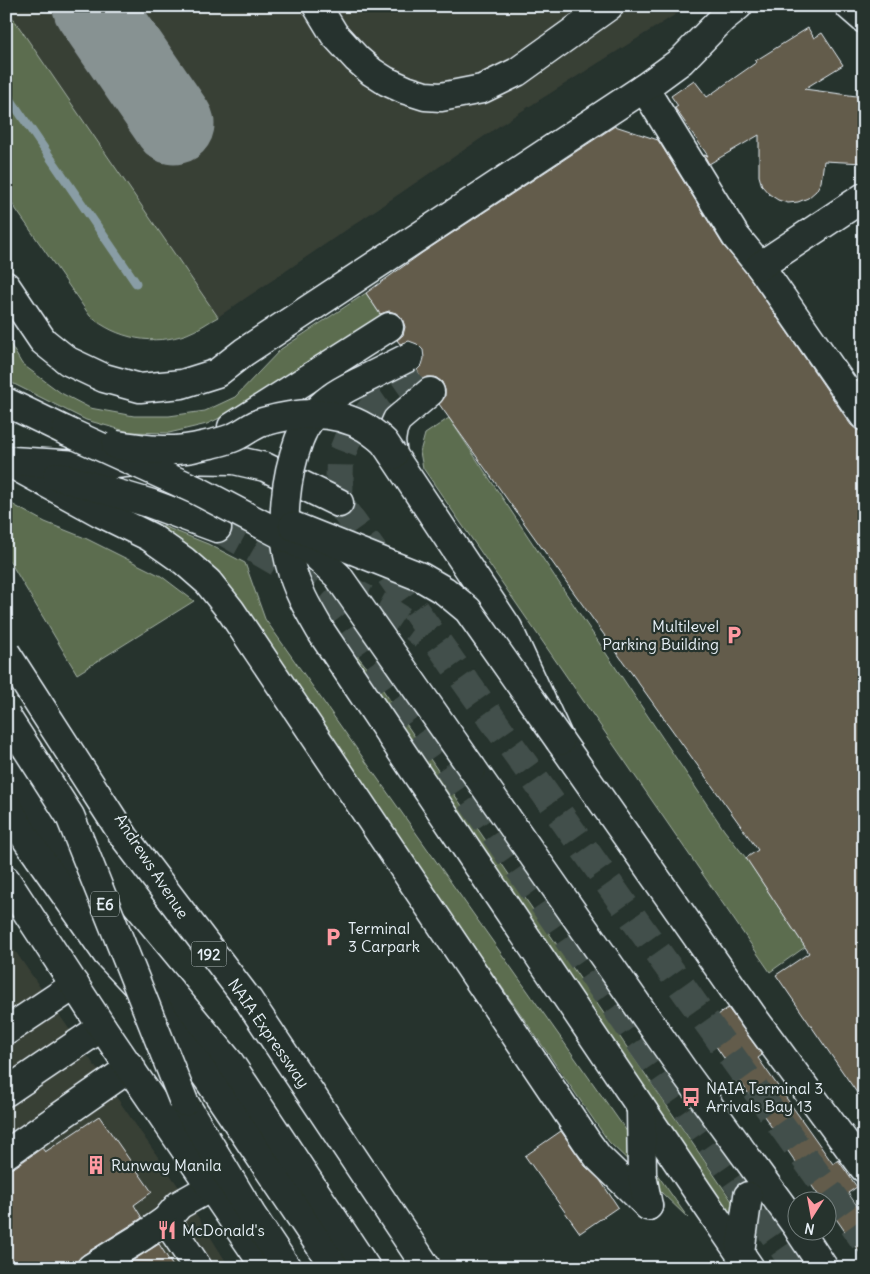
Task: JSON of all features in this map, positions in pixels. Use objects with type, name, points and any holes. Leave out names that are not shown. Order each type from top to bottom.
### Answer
[{"type":"main road","points":[[317,6],[334,34],[372,72],[406,90],[425,96],[441,97],[482,89],[517,72],[609,6]]},
{"type":"main road","points":[[6,286],[43,341],[68,361],[104,378],[140,388],[182,384],[217,373],[252,347],[644,88],[681,61],[723,18],[738,6]]},
{"type":"main road","points":[[849,6],[864,19]]},
{"type":"main road","points":[[644,88],[736,237],[760,266],[864,416]]},
{"type":"main road","points":[[760,266],[864,198]]},
{"type":"main road","points":[[66,431],[110,444],[153,450],[189,448],[233,438],[398,341]]},
{"type":"main road","points":[[168,459],[232,428],[398,341]]},
{"type":"main road","points":[[398,341],[342,391],[330,398],[310,419],[299,439],[287,493],[285,542],[301,598],[322,633],[745,1260]]},
{"type":"main road","points":[[393,455],[391,441],[397,420],[430,392]]},
{"type":"main road","points":[[6,402],[198,491],[309,549],[338,576],[685,1073],[788,1214]]},
{"type":"main road","points":[[261,423],[304,414],[337,416],[353,421],[373,432],[384,442],[508,628],[560,741]]},
{"type":"main road","points":[[6,461],[96,466],[168,459],[234,460],[265,467],[339,503]]},
{"type":"main road","points":[[6,461],[99,512],[150,537],[184,561],[208,582],[231,611],[598,1158],[648,1206],[642,1175],[643,1140],[641,1108]]},
{"type":"main road","points":[[6,461],[149,503],[217,528]]},
{"type":"main road","points":[[198,491],[421,577],[446,591],[468,610],[756,1021],[864,1168]]},
{"type":"main road","name":"Andrews Avenue","points":[[6,640],[412,1268]]},
{"type":"main road","name":"NAIA Expressway","points":[[6,653],[125,838],[249,1001],[427,1268]]},
{"type":"main road","name":"E6","points":[[6,716],[70,816],[184,1102],[251,1214],[287,1268]]},
{"type":"main road","points":[[6,769],[94,899],[366,1268]]},
{"type":"main road","points":[[6,804],[27,840],[107,954],[219,1071],[335,1268]]},
{"type":"main road","points":[[6,880],[102,1027],[266,1268]]},
{"type":"main road","points":[[6,1032],[75,985]]},
{"type":"main road","points":[[6,1092],[102,1027]]},
{"type":"main road","points":[[6,1154],[130,1067]]},
{"type":"main road","points":[[90,1268],[143,1236],[166,1220],[179,1205],[211,1187]]},
{"type":"main road","points":[[745,1260],[748,1196]]},
{"type":"main road","points":[[166,1220],[198,1268]]},
{"type":"main road","points":[[807,1242],[824,1268]]},
{"type":"shaded area","points":[[6,6],[689,6],[514,116],[218,317],[188,333],[158,340],[145,340],[112,331],[99,324],[90,316],[6,195]]},
{"type":"shaded area","points":[[6,938],[183,1193],[230,1268],[6,1268]]},
{"type":"green space","points":[[6,8],[218,317],[187,334],[174,338],[149,340],[124,335],[101,324],[90,316],[6,195]]},
{"type":"green space","points":[[366,293],[381,316],[241,408],[207,424],[169,433],[129,432],[86,420],[6,380],[6,337],[22,364],[61,393],[90,408],[134,416],[169,416],[205,411],[235,397],[281,349]]},
{"type":"green space","points":[[449,418],[724,830],[746,858],[805,947],[770,972],[423,468],[420,452],[425,434]]},
{"type":"green space","points":[[6,501],[45,522],[85,538],[161,576],[194,601],[77,674],[6,555]]},
{"type":"green space","points":[[138,516],[208,544],[245,563],[265,619],[688,1218],[609,1142],[233,598]]},
{"type":"green space","points":[[307,603],[340,634],[372,674],[738,1210],[723,1220]]},
{"type":"building","points":[[808,28],[814,38],[822,33],[843,65],[804,89],[864,97],[864,163],[824,161],[821,182],[816,191],[808,198],[788,203],[778,200],[762,186],[759,176],[759,135],[709,164],[704,155],[708,156],[675,108],[678,106],[671,96],[694,80],[707,97],[757,62],[755,61]]},
{"type":"building","name":"Multilevel Parking Building","points":[[615,126],[658,140],[723,245],[748,275],[851,425],[864,435],[864,1103],[776,975],[809,953],[746,858],[758,850],[439,404],[445,397],[442,382],[435,377],[422,379],[417,370],[422,365],[424,358],[423,350],[417,344],[409,341],[400,344],[397,340],[403,335],[405,327],[402,318],[396,313],[389,311],[380,314],[366,293],[422,253]]},
{"type":"building","points":[[728,1008],[762,1055],[758,1058],[833,1164],[838,1160],[857,1187],[848,1193],[864,1216],[864,1259],[838,1221],[838,1192],[816,1192],[702,1026]]},
{"type":"building","points":[[99,1116],[152,1192],[134,1205],[142,1218],[83,1255],[78,1260],[75,1268],[6,1268],[6,1170],[15,1167],[42,1148],[45,1152]]},
{"type":"building","points":[[561,1131],[585,1166],[600,1180],[618,1207],[580,1233],[525,1156]]},
{"type":"building","points":[[159,1244],[174,1268],[121,1268],[151,1249]]},
{"type":"waterway","points":[[6,93],[136,283]]},
{"type":"taxiway","points":[[93,6],[174,124]]},
{"type":"tunnel","points":[[419,373],[376,403],[348,438],[340,459],[339,503],[864,1240]]},
{"type":"tunnel","points":[[217,528],[298,575],[322,594],[343,617],[797,1268]]},
{"type":"tunnel","points":[[341,586],[394,615],[424,636]]},
{"type":"place","name":"Multilevel Parking Building","points":[[734,635]]},
{"type":"place","name":"Terminal 3 Carpark","points":[[333,937]]},
{"type":"place","name":"NAIA Terminal 3 Arrivals Bay 13","points":[[691,1097]]},
{"type":"place","name":"Runway Manila","points":[[96,1165]]},
{"type":"place","name":"McDonald's","points":[[167,1230]]}]
